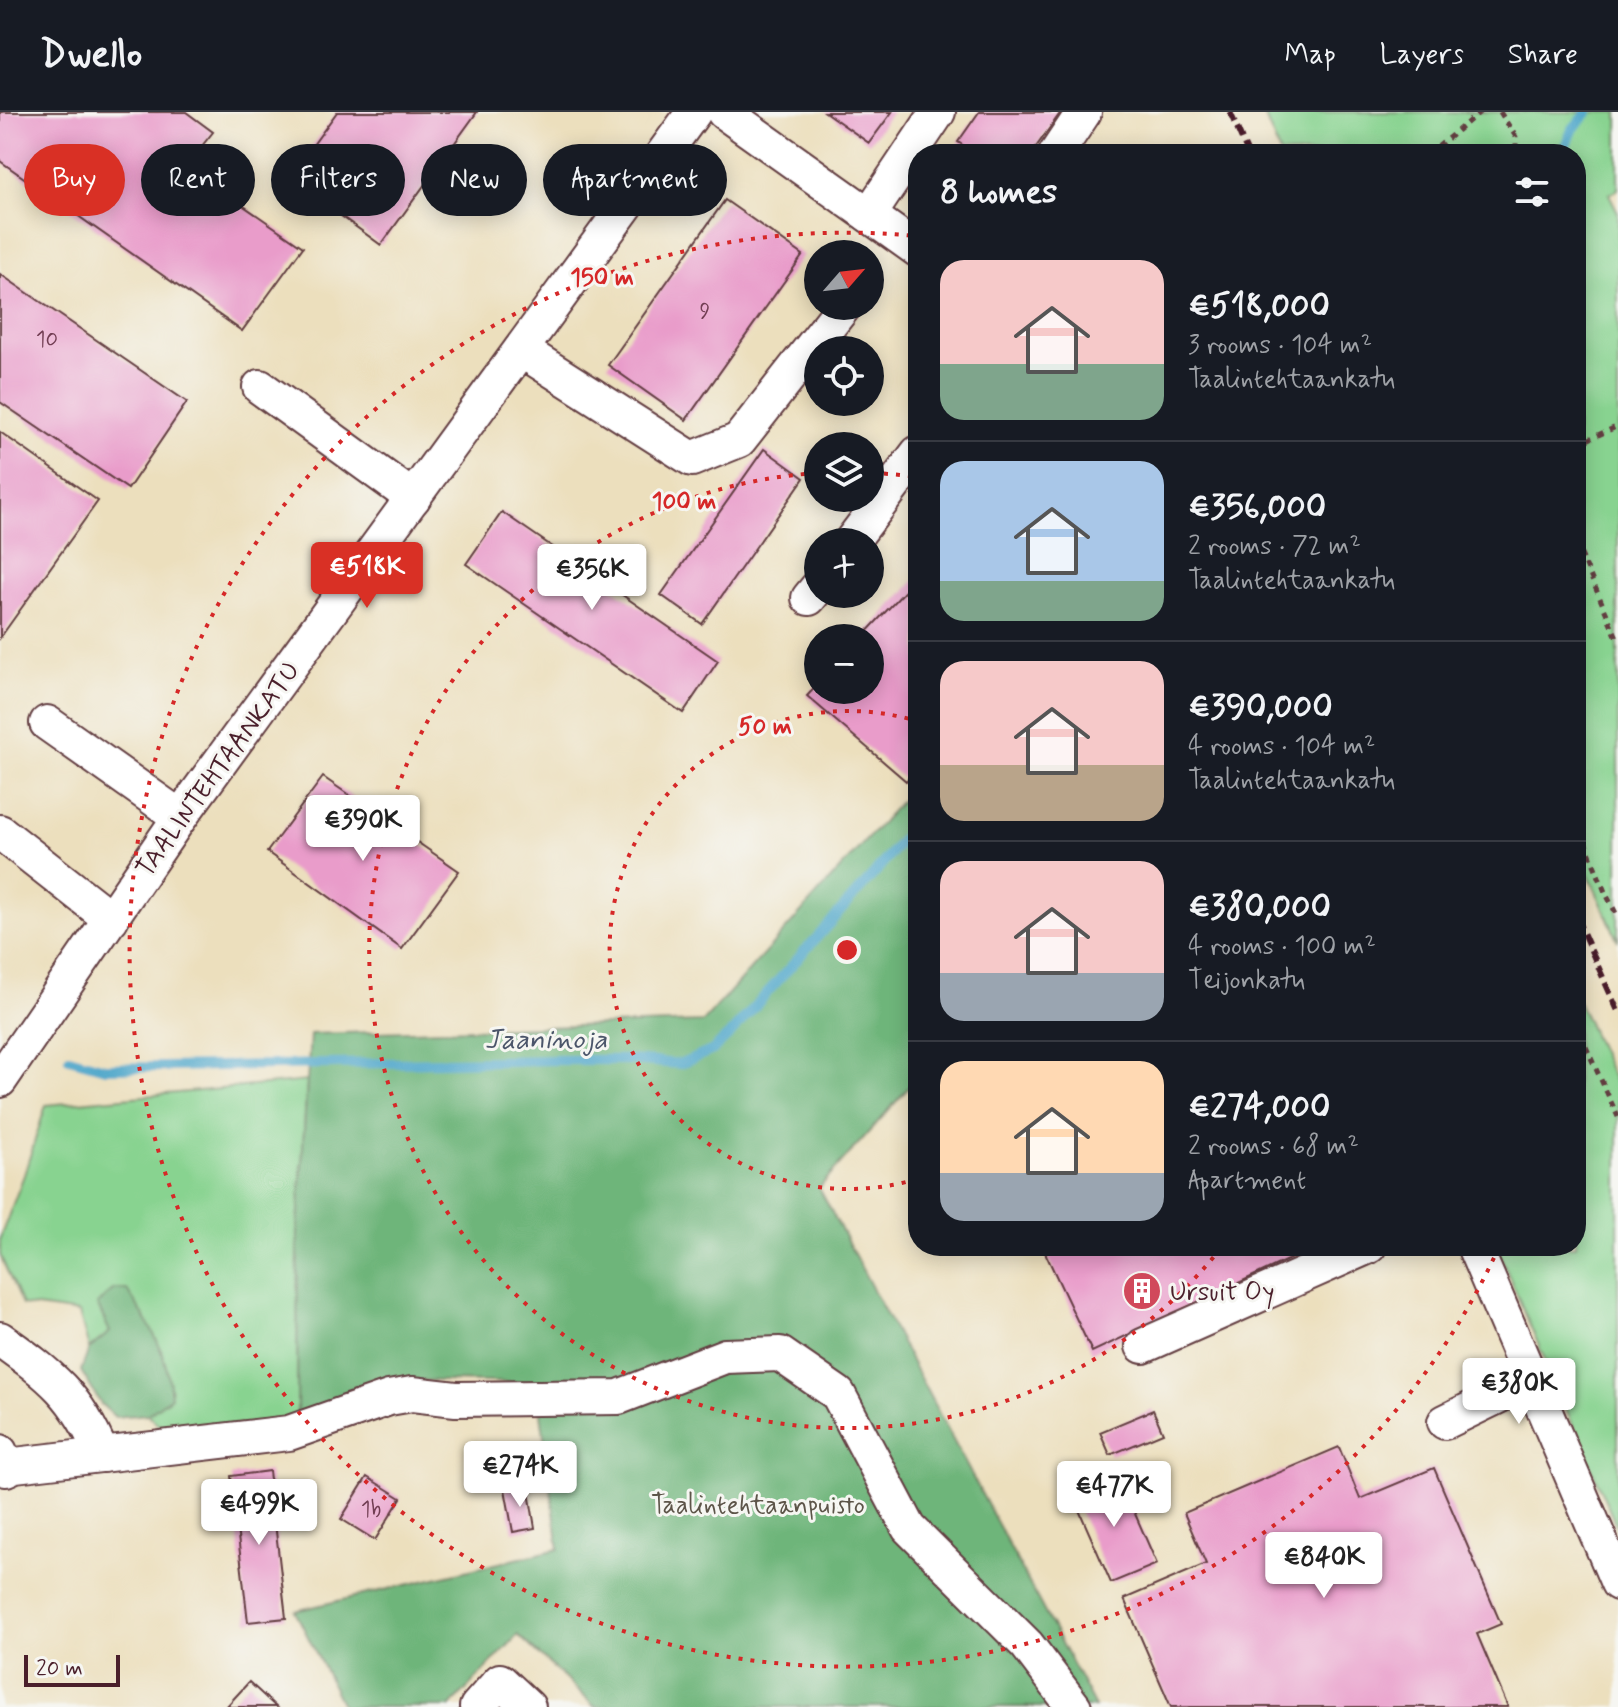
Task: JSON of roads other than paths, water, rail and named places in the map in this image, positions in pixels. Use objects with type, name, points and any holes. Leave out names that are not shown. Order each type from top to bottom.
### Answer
[{"type":"street","name":"TAALINTEHTAANKATU","points":[[0,1080],[180,817],[694,112]]},
{"type":"street","points":[[925,144],[938,112]]},
{"type":"street","points":[[1063,144],[1084,112]]},
{"type":"street","points":[[732,114],[908,243]]},
{"type":"street","points":[[869,215],[908,167]]},
{"type":"street","points":[[521,350],[692,459],[739,440],[833,320]]},
{"type":"street","points":[[260,387],[413,498]]},
{"type":"street","points":[[862,528],[908,466]]},
{"type":"street","points":[[47,723],[180,817]]},
{"type":"street","points":[[0,832],[111,919]]},
{"type":"street","points":[[1143,1346],[1346,1256]]},
{"type":"street","points":[[1478,1256],[1618,1583]]},
{"type":"street","points":[[0,1339],[39,1367],[72,1398],[88,1422],[102,1455]]},
{"type":"street","points":[[0,1452],[6,1469],[15,1465],[289,1433],[389,1398],[412,1394],[456,1399],[619,1397],[725,1356],[780,1354],[838,1394],[909,1528],[1027,1645],[1074,1707]]},
{"type":"street","points":[[1445,1422],[1531,1380]]},
{"type":"street","points":[[477,1707],[500,1681],[528,1707]]},
{"type":"waterway","name":"Jaaninoja","points":[[1566,144],[1572,130],[1588,112]]},
{"type":"waterway","name":"Jaaninoja","points":[[69,1058],[105,1068],[558,1060],[681,1064],[713,1050],[732,1032],[908,832]]},
{"type":"railway","points":[[1230,112],[1244,144]]},
{"type":"railway","points":[[1586,939],[1618,1011]]},
{"type":"place","name":"Ursuit Oy","points":[[1142,1291]]},
{"type":"park label","name":"Taalintehtaanpuisto","points":[[758,1504]]}]
